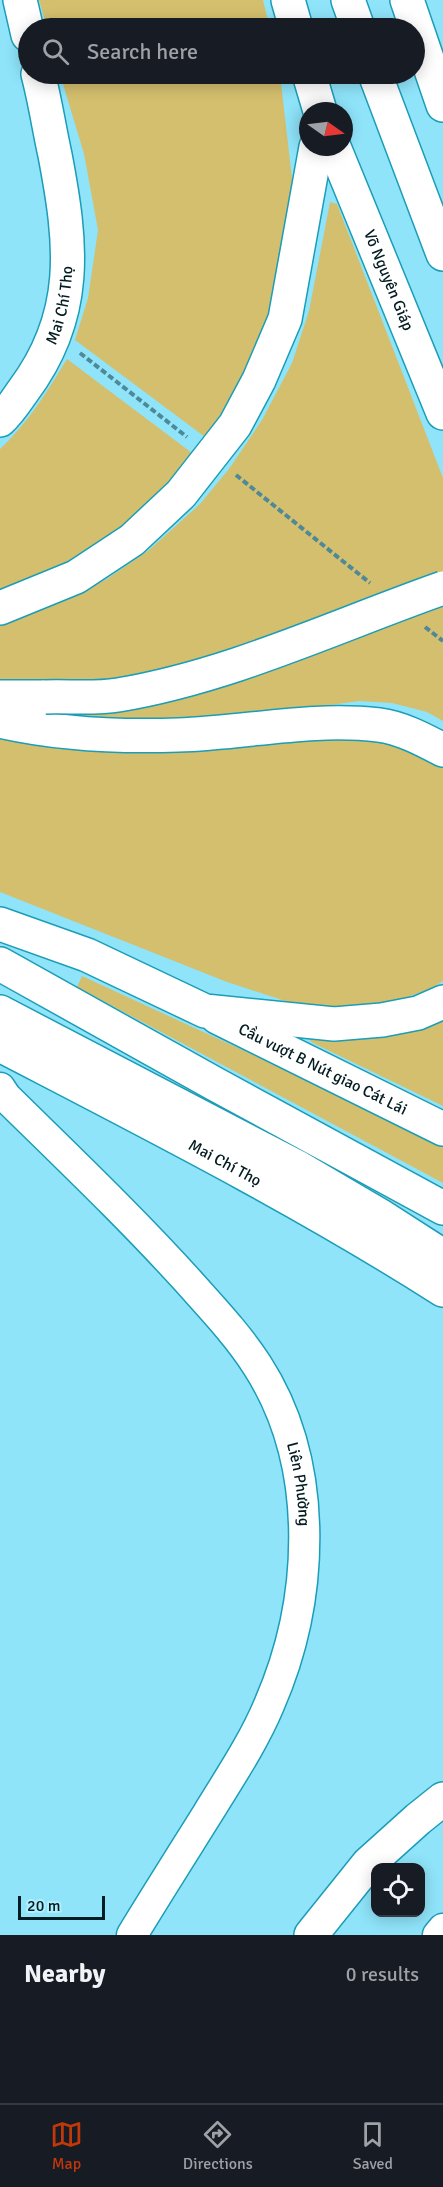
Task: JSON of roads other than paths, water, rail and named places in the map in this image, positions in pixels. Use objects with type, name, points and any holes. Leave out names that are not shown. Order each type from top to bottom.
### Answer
[{"type":"main road","points":[[20,0],[24,18]]},
{"type":"main road","points":[[288,0],[293,18]]},
{"type":"main road","points":[[342,18],[347,0]]},
{"type":"main road","points":[[347,0],[354,18]]},
{"type":"main road","points":[[407,0],[413,18]]},
{"type":"main road","points":[[425,52],[443,105]]},
{"type":"main road","name":"Mai Chí Thọ","points":[[0,420],[40,368],[59,326],[67,282],[68,232],[40,84]]},
{"type":"main road","points":[[312,84],[318,102]]},
{"type":"main road","points":[[323,102],[328,84]]},
{"type":"main road","points":[[379,84],[443,254]]},
{"type":"main road","points":[[0,608],[76,577],[132,540],[181,494],[235,425],[259,380],[285,319],[314,156]]},
{"type":"main road","name":"Võ Nguyên Giáp","points":[[338,156],[443,413]]},
{"type":"main road","points":[[0,697],[116,695],[176,682],[242,664],[443,588]]},
{"type":"main road","points":[[0,721],[90,733],[179,735],[306,723],[381,725],[420,737],[443,750]]},
{"type":"main road","name":"Cầu vượt B Nút giao Cát Lái","points":[[2,925],[87,955],[443,1129]]},
{"type":"main road","points":[[0,964],[443,1208]]},
{"type":"main road","points":[[205,1011],[334,1024],[418,1013],[443,1002]]},
{"type":"main road","name":"Mai Chí Thọ","points":[[3,1028],[299,1168],[443,1256]]},
{"type":"main road","name":"Mai Chí Thọ","points":[[3,1028],[238,1169],[371,1245],[443,1290]]},
{"type":"main road","points":[[311,1935],[368,1864],[443,1799]]},
{"type":"street","name":"Liên Phường","points":[[2,1092],[154,1244],[232,1330],[258,1366],[283,1416],[299,1474],[305,1530],[302,1585],[293,1637],[270,1702],[251,1744],[132,1935]]},
{"type":"street","points":[[438,1935],[443,1929]]}]
